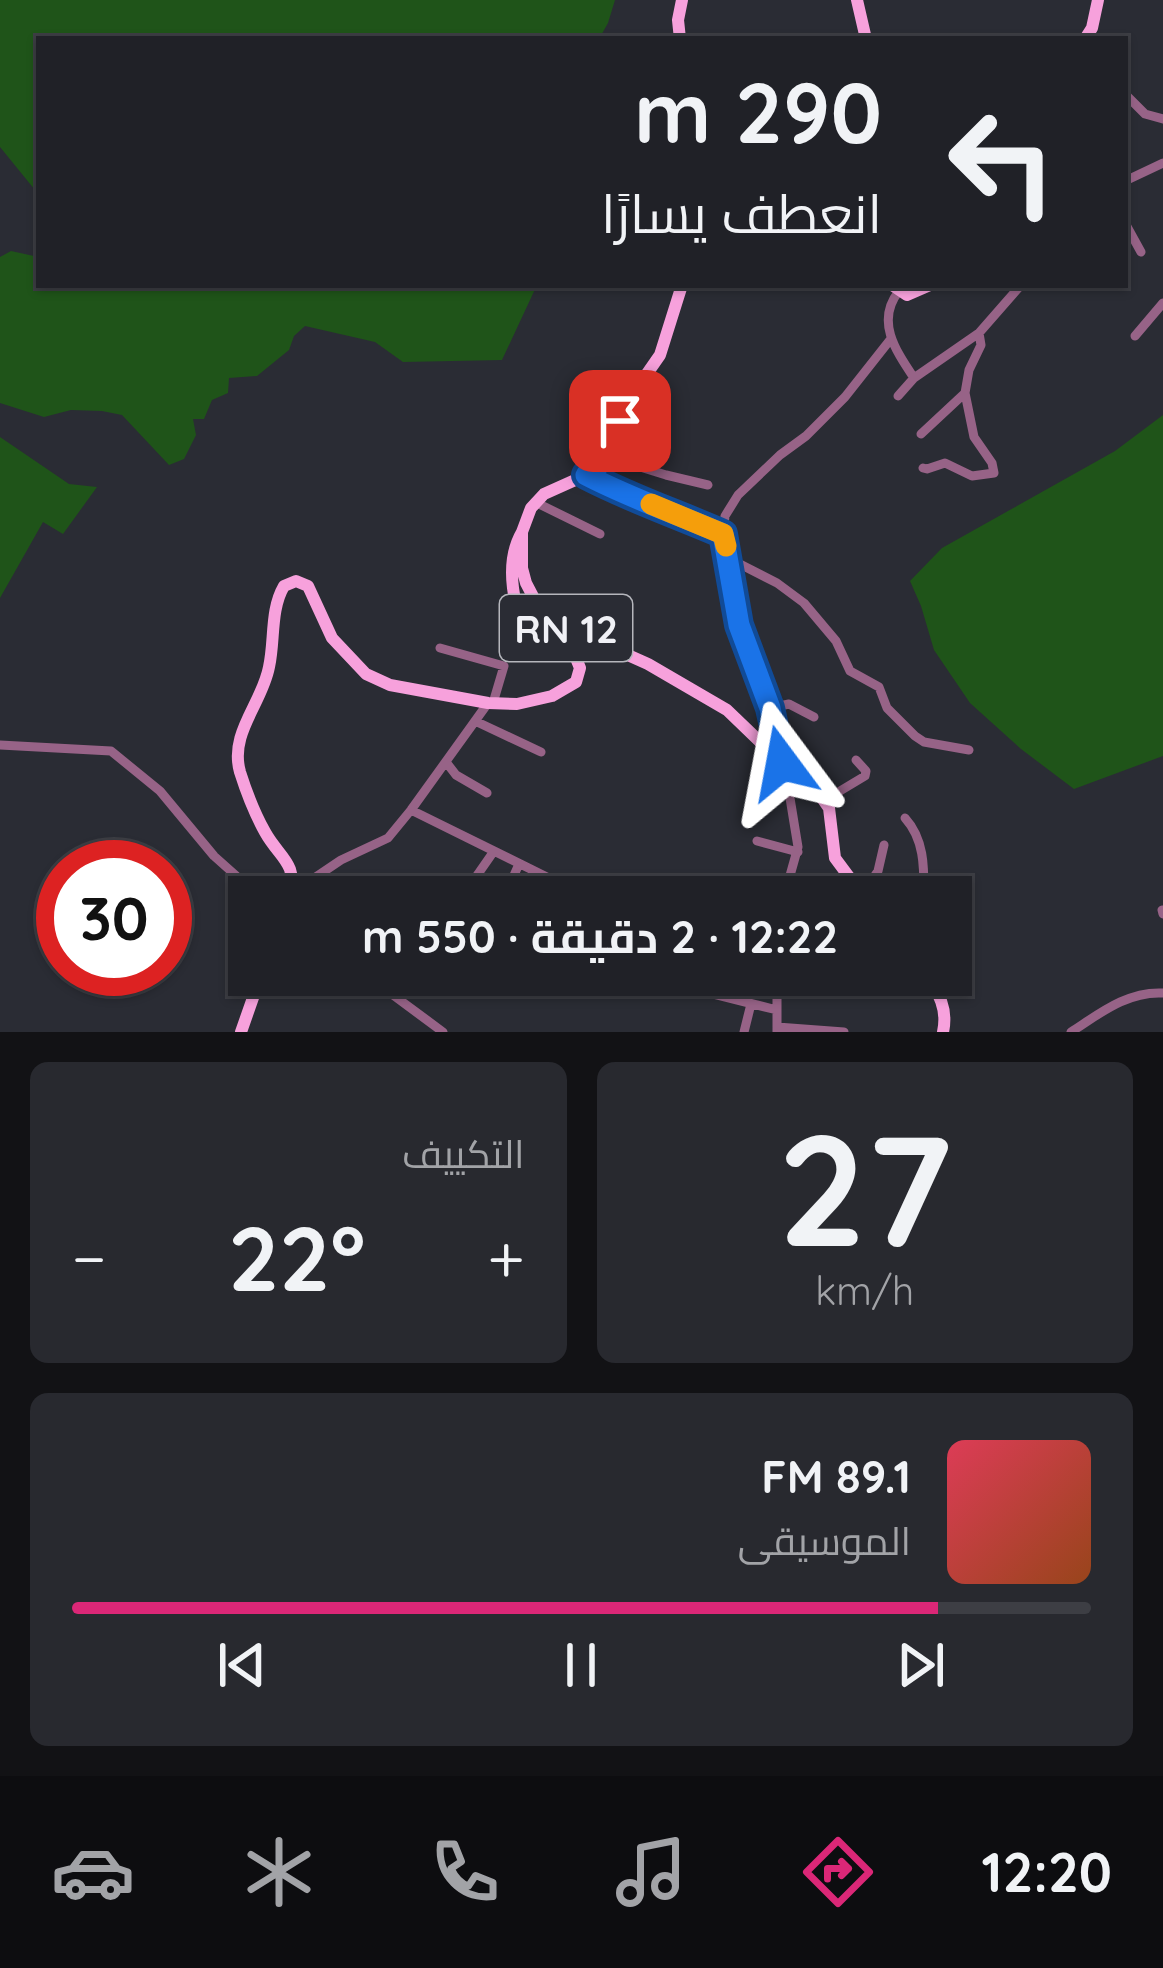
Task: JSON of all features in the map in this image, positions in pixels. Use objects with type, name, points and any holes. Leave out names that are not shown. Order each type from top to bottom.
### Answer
[{"type":"main road","points":[[680,36],[682,0]]},
{"type":"main road","points":[[856,0],[865,36]]},
{"type":"main road","points":[[1087,36],[1098,0]]},
{"type":"main road","points":[[535,502],[598,468],[608,457],[628,401],[660,355],[681,288]]},
{"type":"main road","points":[[896,288],[908,295],[925,288]]},
{"type":"main road","name":"RN 12","points":[[535,502],[522,532],[521,557],[526,583],[548,618],[714,701],[825,800]]},
{"type":"main road","points":[[291,876],[291,868],[261,825],[237,758],[242,729],[266,682],[276,605],[284,586],[296,581],[308,586],[332,638],[366,674],[417,692],[517,704],[552,696],[573,685],[580,672],[574,653],[534,641],[523,622],[512,568],[522,532]]},
{"type":"main road","points":[[825,800],[835,859],[848,876]]},
{"type":"main road","points":[[241,1032],[254,996]]},
{"type":"main road","points":[[939,996],[944,1031]]},
{"type":"street","points":[[1128,97],[1145,114],[1163,119]]},
{"type":"street","points":[[1128,180],[1163,163]]},
{"type":"street","points":[[1128,229],[1141,252]]},
{"type":"street","points":[[896,288],[890,306],[890,340],[914,378]]},
{"type":"street","points":[[898,396],[914,378],[980,332],[1018,288]]},
{"type":"street","points":[[1135,336],[1163,303]]},
{"type":"street","points":[[922,467],[927,470],[945,464],[972,476],[994,473],[974,437],[965,393],[981,345],[980,332]]},
{"type":"street","points":[[791,876],[798,852],[789,792],[770,708],[739,625],[724,516],[733,500],[845,397],[890,340]]},
{"type":"street","points":[[921,434],[965,393]]},
{"type":"street","points":[[608,457],[708,485]]},
{"type":"street","points":[[586,475],[723,534]]},
{"type":"street","points":[[535,502],[600,534]]},
{"type":"street","points":[[728,558],[804,603],[836,641],[850,671],[879,687],[887,708],[915,736],[969,750]]},
{"type":"street","points":[[318,876],[340,860],[384,841],[491,703],[504,667],[440,648]]},
{"type":"street","points":[[770,708],[789,704],[814,717]]},
{"type":"street","points":[[475,721],[541,752]]},
{"type":"street","points":[[0,745],[111,751],[172,803],[236,876]]},
{"type":"street","points":[[825,800],[866,776],[856,760]]},
{"type":"street","points":[[446,763],[456,775],[487,793]]},
{"type":"street","points":[[411,810],[544,876]]},
{"type":"street","points":[[905,818],[920,843],[922,876]]},
{"type":"street","points":[[757,841],[798,852]]},
{"type":"street","points":[[875,876],[884,845]]},
{"type":"street","points":[[477,876],[494,851]]},
{"type":"street","points":[[514,876],[519,864]]},
{"type":"street","points":[[1071,1032],[1128,998],[1163,992]]},
{"type":"street","points":[[394,996],[443,1032]]},
{"type":"street","points":[[720,996],[777,1010]]},
{"type":"street","points":[[776,996],[777,1029],[844,1032]]},
{"type":"street","points":[[744,1032],[751,1004]]},
{"type":"green space","points":[[0,0],[615,0],[601,36],[36,36],[36,195],[0,147]]},
{"type":"green space","points":[[11,251],[34,256],[36,251],[36,288],[536,288],[502,360],[403,362],[375,342],[305,326],[294,336],[289,350],[257,376],[229,378],[228,393],[212,400],[204,419],[193,419],[196,435],[184,459],[169,465],[122,415],[71,410],[44,417],[0,403],[0,257]]},
{"type":"green space","points":[[1163,415],[1163,756],[1074,789],[970,703],[934,650],[910,581],[942,548],[1115,451]]},
{"type":"green space","points":[[0,437],[69,484],[97,487],[63,534],[43,522],[0,598]]},
{"type":"slow traffic","points":[[651,504],[723,534],[726,546]]},
{"type":"route","points":[[620,421],[608,457],[586,475],[723,534],[739,625],[770,708],[782,763]]}]
